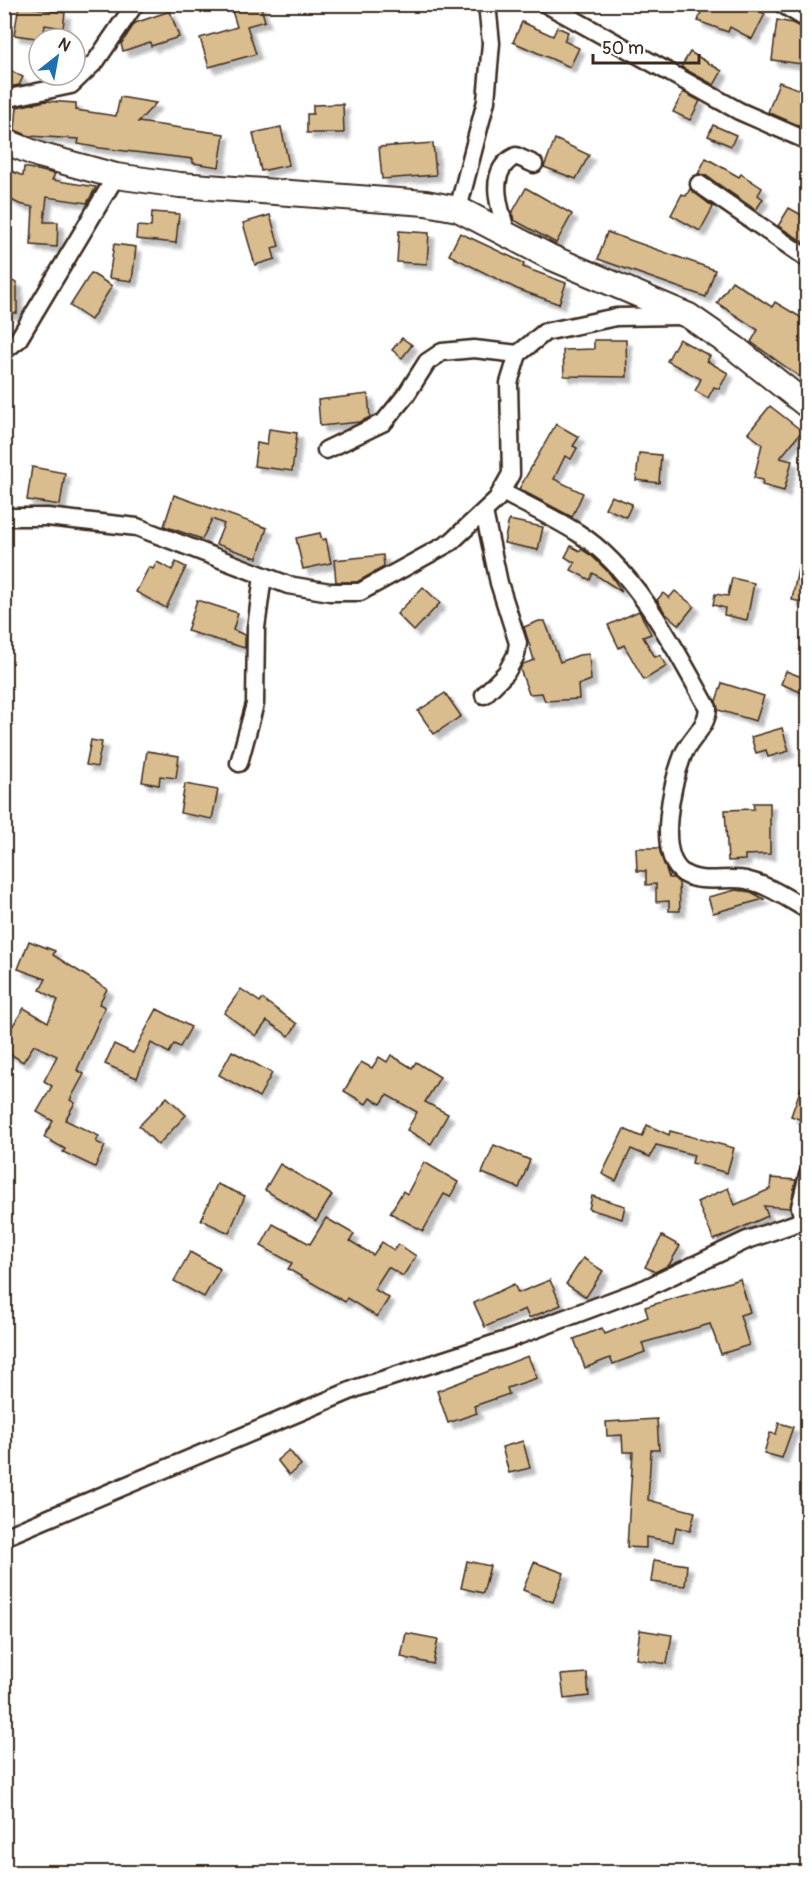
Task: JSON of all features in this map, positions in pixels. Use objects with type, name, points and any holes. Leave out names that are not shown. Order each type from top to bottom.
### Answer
[{"type":"main road","points":[[4,141],[39,155],[116,176],[180,185],[426,203],[458,209],[508,237],[689,316],[735,348],[807,406]]},
{"type":"street","points":[[458,209],[486,100],[491,43],[487,4]]},
{"type":"street","points":[[546,4],[739,111],[807,141]]},
{"type":"street","points":[[782,4],[807,20]]},
{"type":"street","points":[[4,99],[71,85],[96,61],[139,6]]},
{"type":"street","points":[[508,237],[496,197],[497,182],[509,159],[516,156],[534,164]]},
{"type":"street","points":[[4,351],[18,340],[116,176]]},
{"type":"street","points":[[699,184],[807,259]]},
{"type":"street","points":[[4,517],[47,517],[137,527],[288,585],[330,592],[360,592],[451,542],[484,512],[501,492],[511,474],[508,383],[518,354],[545,332],[616,317],[689,316]]},
{"type":"street","points":[[326,450],[384,422],[406,395],[427,362],[442,351],[474,349],[518,354]]},
{"type":"street","points":[[501,492],[579,534],[612,561],[667,632],[708,708],[708,718],[684,753],[667,827],[671,855],[682,872],[698,878],[744,879],[764,885],[807,910]]},
{"type":"street","points":[[484,512],[499,583],[518,643],[516,655],[506,673],[484,695]]},
{"type":"street","points":[[239,763],[255,704],[256,628],[263,576]]},
{"type":"street","points":[[4,1537],[357,1388],[512,1338],[635,1292],[747,1240],[805,1220],[800,1208],[807,1175]]},
{"type":"building","points":[[230,4],[260,4],[265,21],[247,26],[256,54],[209,67],[200,38],[237,27]]},
{"type":"building","points":[[704,4],[746,4],[765,14],[752,39],[730,27],[728,32],[698,21]]},
{"type":"building","points":[[19,5],[65,13],[63,27],[45,25],[45,27],[27,27],[27,37],[14,35]]},
{"type":"building","points":[[170,11],[179,37],[151,46],[150,42],[123,51],[121,44],[135,23]]},
{"type":"building","points":[[777,20],[792,23],[806,30],[802,64],[772,60]]},
{"type":"building","points":[[522,22],[553,36],[557,27],[568,32],[564,41],[579,48],[570,67],[513,42]]},
{"type":"building","points":[[690,52],[722,71],[714,85],[681,67]]},
{"type":"building","points":[[4,67],[23,77],[19,85],[4,88]]},
{"type":"building","points":[[779,82],[807,92],[807,129],[768,112]]},
{"type":"building","points":[[683,92],[700,101],[690,120],[673,112]]},
{"type":"building","points":[[120,97],[156,103],[138,122],[224,134],[219,167],[193,163],[193,159],[78,144],[79,139],[29,136],[15,130],[17,107],[46,101],[76,103],[76,110],[116,116]]},
{"type":"building","points":[[343,104],[344,133],[307,133],[307,114],[313,114],[313,105]]},
{"type":"building","points":[[713,125],[736,135],[731,146],[708,136]]},
{"type":"building","points":[[281,127],[289,165],[261,171],[253,133]]},
{"type":"building","points":[[555,139],[589,155],[576,179],[544,167]]},
{"type":"building","points":[[433,143],[436,175],[382,179],[379,147]]},
{"type":"building","points":[[706,158],[739,177],[741,174],[762,188],[758,195],[763,199],[756,210],[705,175],[698,174]]},
{"type":"building","points":[[24,167],[55,174],[52,180],[96,187],[87,203],[47,197],[44,222],[58,222],[57,247],[31,245],[33,207],[19,204],[4,196],[4,168],[23,176]]},
{"type":"building","points":[[526,188],[572,214],[556,243],[514,220],[512,213]]},
{"type":"building","points":[[690,189],[713,207],[700,231],[671,215],[682,194],[686,196]]},
{"type":"building","points":[[789,208],[807,218],[807,244],[778,226]]},
{"type":"building","points":[[152,212],[179,214],[176,243],[136,239],[137,226],[151,227]]},
{"type":"building","points":[[270,215],[279,246],[272,248],[275,259],[255,265],[243,223]]},
{"type":"building","points":[[399,231],[429,233],[427,264],[397,262]]},
{"type":"building","points":[[607,232],[715,270],[706,297],[598,259]]},
{"type":"building","points":[[460,233],[524,263],[523,267],[566,283],[559,304],[517,289],[449,255]]},
{"type":"building","points":[[114,244],[136,247],[132,281],[109,278]]},
{"type":"building","points":[[91,273],[112,286],[91,320],[70,306]]},
{"type":"building","points":[[4,281],[17,282],[17,313],[4,313]]},
{"type":"building","points":[[732,281],[772,307],[775,302],[807,321],[807,382],[751,342],[758,330],[717,303]]},
{"type":"building","points":[[402,338],[412,345],[402,358],[392,350]]},
{"type":"building","points":[[679,339],[710,356],[707,361],[728,373],[719,389],[714,387],[708,398],[695,391],[701,379],[667,361]]},
{"type":"building","points":[[594,340],[626,340],[627,377],[564,376],[563,350],[594,349]]},
{"type":"building","points":[[368,394],[370,417],[360,422],[320,426],[318,400]]},
{"type":"building","points":[[770,406],[802,431],[780,458],[792,461],[784,491],[762,485],[763,480],[754,478],[762,444],[748,433]]},
{"type":"building","points":[[556,424],[579,437],[573,446],[577,448],[571,459],[565,456],[554,479],[583,493],[572,517],[519,489]]},
{"type":"building","points":[[269,429],[297,433],[292,471],[254,466],[257,443],[267,445]]},
{"type":"building","points":[[639,453],[661,455],[659,483],[636,480]]},
{"type":"building","points":[[32,467],[65,473],[60,505],[27,500]]},
{"type":"building","points":[[174,495],[267,528],[257,558],[216,544],[224,524],[212,519],[202,539],[164,526]]},
{"type":"building","points":[[611,496],[632,504],[626,517],[605,508]]},
{"type":"building","points":[[509,520],[543,527],[538,550],[504,543]]},
{"type":"building","points":[[320,533],[322,540],[326,539],[331,563],[303,569],[296,538]]},
{"type":"building","points":[[571,546],[592,556],[610,574],[622,592],[593,573],[590,580],[571,570],[575,563],[565,557]]},
{"type":"building","points":[[383,555],[384,567],[357,582],[336,582],[334,560]]},
{"type":"building","points":[[157,562],[172,570],[176,562],[186,567],[166,608],[136,592],[149,567],[153,569]]},
{"type":"building","points":[[798,569],[807,571],[807,603],[792,600]]},
{"type":"building","points":[[732,578],[754,583],[747,620],[724,615],[725,608],[713,605],[715,594],[728,596]]},
{"type":"building","points":[[423,587],[440,603],[414,631],[397,614]]},
{"type":"building","points":[[675,591],[694,606],[679,625],[665,613],[657,600],[663,593],[669,598]]},
{"type":"building","points":[[197,600],[238,613],[233,630],[245,635],[245,648],[187,631]]},
{"type":"building","points":[[639,611],[651,634],[643,637],[655,657],[660,655],[667,666],[644,680],[624,645],[619,648],[608,625]]},
{"type":"building","points":[[545,621],[560,662],[589,654],[591,680],[578,685],[579,699],[545,701],[542,693],[529,694],[520,669],[523,664],[534,660],[524,627]]},
{"type":"building","points":[[786,671],[807,679],[803,693],[781,684]]},
{"type":"building","points":[[722,683],[764,696],[756,721],[718,710],[716,701]]},
{"type":"building","points":[[445,693],[461,716],[434,734],[418,711]]},
{"type":"building","points":[[782,728],[789,751],[768,757],[766,750],[756,753],[751,737]]},
{"type":"building","points":[[91,740],[102,742],[97,767],[86,765]]},
{"type":"building","points":[[147,751],[179,756],[176,778],[160,776],[159,785],[142,782]]},
{"type":"building","points":[[185,784],[218,790],[212,819],[180,813]]},
{"type":"building","points":[[753,803],[770,803],[770,854],[745,855],[745,860],[728,861],[725,810],[754,809]]},
{"type":"building","points":[[636,848],[659,848],[669,878],[674,878],[679,883],[680,911],[669,911],[669,901],[656,902],[656,884],[646,885],[646,871],[637,871]]},
{"type":"building","points":[[736,890],[751,892],[764,899],[713,913],[708,897]]},
{"type":"building","points":[[29,941],[55,951],[53,955],[107,989],[99,1004],[105,1007],[77,1070],[84,1074],[70,1100],[75,1103],[65,1120],[99,1136],[96,1142],[105,1146],[95,1167],[63,1152],[65,1149],[44,1137],[53,1121],[37,1112],[52,1086],[44,1081],[57,1056],[34,1045],[23,1062],[4,1050],[4,1039],[24,1008],[48,1022],[58,1000],[40,990],[46,979],[18,969]]},
{"type":"building","points":[[241,989],[260,1002],[262,999],[297,1024],[289,1036],[267,1021],[256,1036],[224,1013]]},
{"type":"building","points":[[157,1009],[191,1027],[180,1047],[174,1044],[169,1053],[151,1043],[137,1078],[105,1064],[114,1044],[133,1053]]},
{"type":"building","points":[[232,1051],[272,1073],[259,1097],[219,1075]]},
{"type":"building","points":[[391,1055],[412,1068],[416,1062],[440,1077],[425,1102],[448,1114],[431,1144],[407,1130],[417,1112],[387,1095],[381,1104],[370,1098],[366,1104],[344,1091],[361,1062],[372,1068],[379,1057],[387,1062]]},
{"type":"building","points":[[807,1074],[807,1122],[791,1116]]},
{"type":"building","points":[[167,1097],[186,1115],[158,1145],[139,1126]]},
{"type":"building","points":[[647,1125],[669,1135],[670,1131],[734,1148],[727,1173],[692,1163],[694,1155],[656,1145],[650,1157],[631,1149],[616,1181],[602,1174],[624,1129],[642,1137]]},
{"type":"building","points":[[494,1145],[530,1160],[519,1188],[482,1173]]},
{"type":"building","points":[[424,1162],[458,1182],[450,1197],[444,1194],[423,1231],[390,1213],[403,1191],[407,1194]]},
{"type":"building","points":[[280,1164],[332,1195],[316,1221],[265,1190]]},
{"type":"building","points":[[771,1178],[796,1180],[790,1208],[764,1206],[768,1216],[714,1240],[697,1202],[728,1188],[735,1205],[770,1189]]},
{"type":"building","points":[[217,1184],[245,1196],[229,1233],[201,1220]]},
{"type":"building","points":[[592,1196],[625,1206],[622,1219],[589,1209]]},
{"type":"building","points":[[326,1218],[354,1234],[350,1241],[373,1255],[382,1242],[394,1250],[398,1244],[416,1256],[403,1276],[388,1267],[374,1289],[389,1298],[377,1317],[347,1298],[345,1302],[288,1269],[292,1263],[261,1246],[273,1224],[310,1244]]},
{"type":"building","points":[[662,1236],[680,1246],[669,1265],[655,1272],[645,1267]]},
{"type":"building","points":[[190,1252],[220,1269],[204,1297],[174,1281]]},
{"type":"building","points":[[583,1258],[603,1271],[586,1297],[566,1284]]},
{"type":"building","points":[[740,1279],[750,1312],[740,1315],[749,1345],[721,1354],[710,1324],[642,1343],[645,1352],[613,1364],[610,1358],[585,1368],[574,1339],[602,1328],[605,1334],[648,1317],[645,1307]]},
{"type":"building","points":[[550,1280],[561,1305],[529,1318],[525,1309],[485,1327],[474,1303],[514,1284],[518,1293]]},
{"type":"building","points":[[528,1356],[537,1378],[507,1388],[509,1394],[474,1406],[477,1413],[448,1423],[437,1391]]},
{"type":"building","points":[[657,1419],[659,1450],[651,1450],[648,1500],[695,1512],[690,1531],[676,1527],[673,1542],[646,1537],[646,1548],[627,1547],[633,1452],[623,1452],[622,1435],[607,1436],[606,1422]]},
{"type":"building","points":[[779,1423],[793,1427],[782,1458],[764,1453],[770,1433],[776,1434]]},
{"type":"building","points":[[523,1441],[530,1468],[509,1473],[502,1447]]},
{"type":"building","points":[[289,1450],[301,1465],[289,1475],[277,1460]]},
{"type":"building","points":[[654,1560],[687,1565],[685,1586],[651,1582]]},
{"type":"building","points":[[467,1561],[490,1566],[483,1593],[461,1588]]},
{"type":"building","points":[[534,1562],[564,1573],[553,1602],[523,1590]]},
{"type":"building","points":[[640,1630],[672,1635],[667,1664],[636,1659]]},
{"type":"building","points":[[406,1633],[438,1639],[433,1664],[401,1657]]},
{"type":"building","points":[[587,1673],[589,1696],[564,1699],[561,1675]]}]
